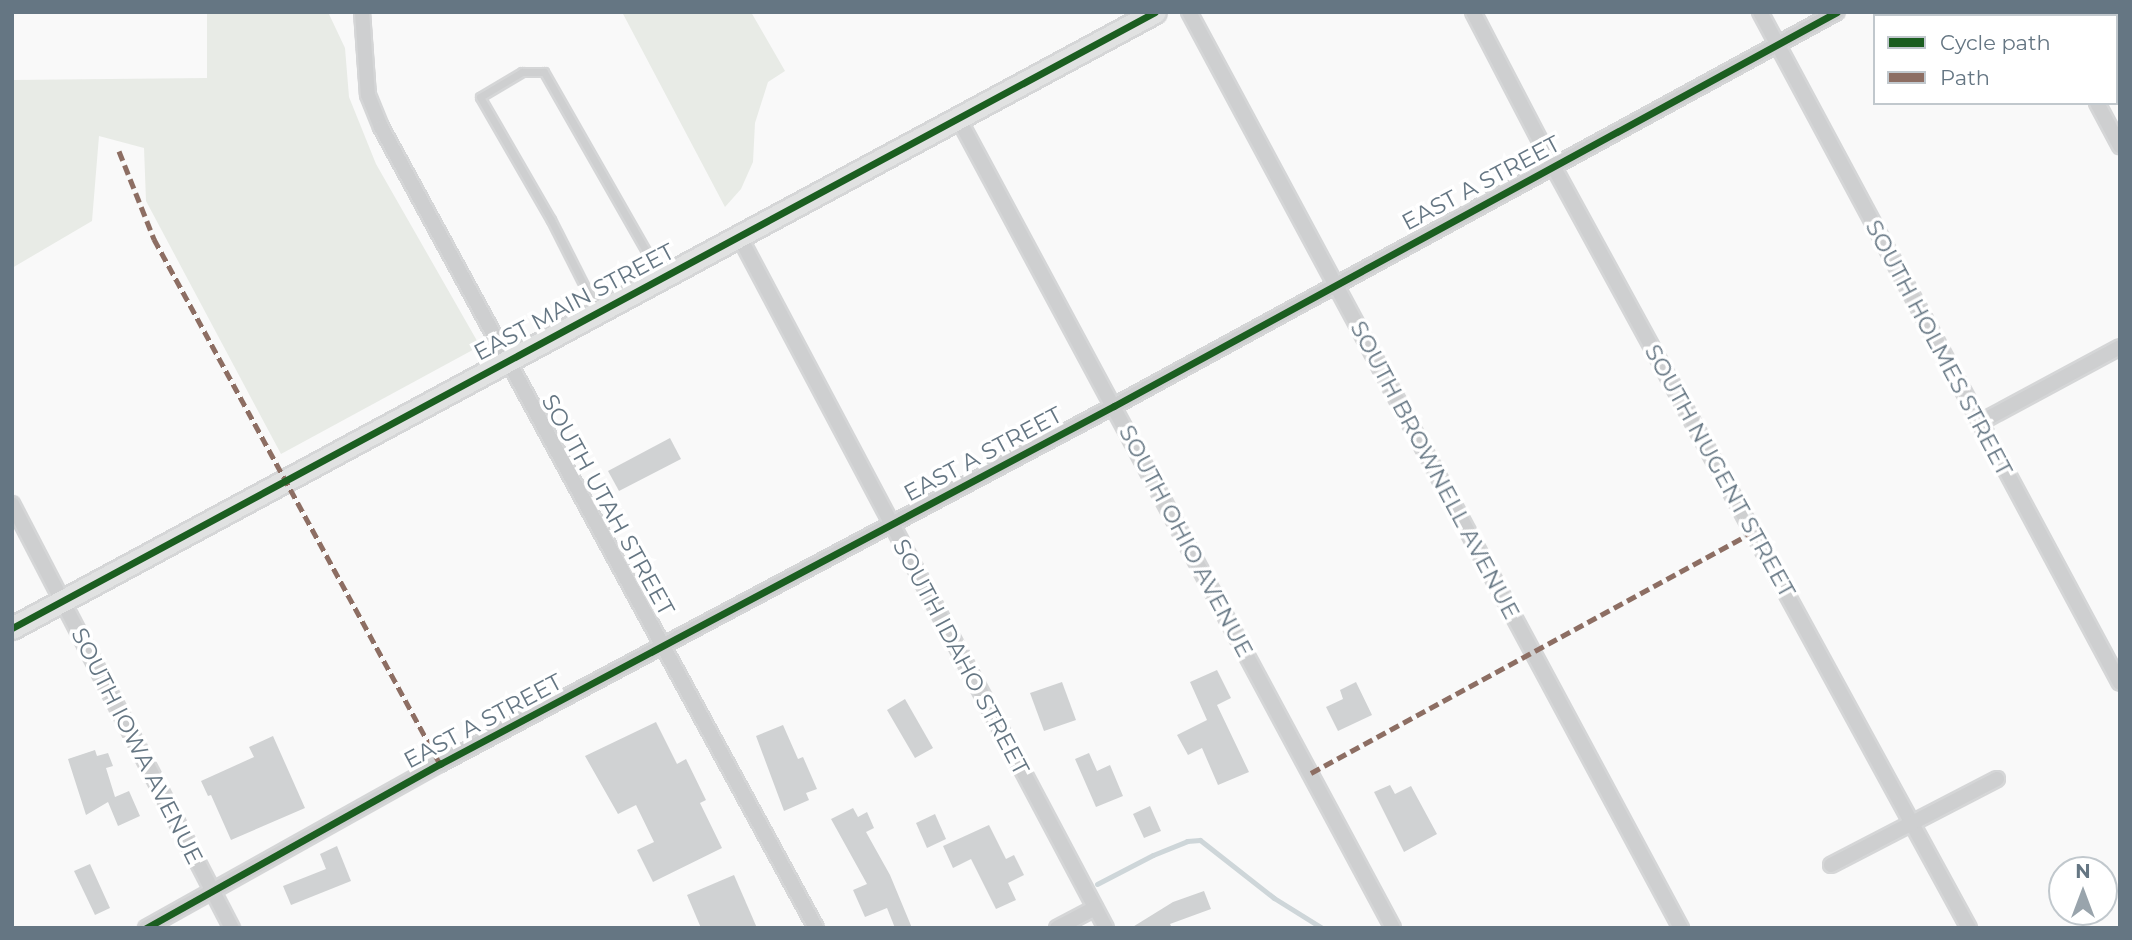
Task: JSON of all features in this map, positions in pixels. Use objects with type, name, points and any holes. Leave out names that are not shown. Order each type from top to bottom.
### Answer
[{"type":"street","name":"SOUTH UTAH STREET","points":[[362,12],[368,95],[381,127],[816,928]]},
{"type":"street","name":"EAST MAIN STREET","points":[[12,628],[1155,12]]},
{"type":"street","name":"SOUTH BROWNELL AVENUE","points":[[1189,12],[1681,928]]},
{"type":"street","name":"SOUTH NUGENT STREET","points":[[1473,12],[1553,166],[1969,928]]},
{"type":"street","name":"SOUTH HOLMES STREET","points":[[1760,12],[2120,683]]},
{"type":"street","name":"EAST A STREET","points":[[146,928],[440,764],[665,647],[1114,406],[1837,12]]},
{"type":"street","points":[[2097,105],[2120,146]]},
{"type":"street","name":"SOUTH OHIO AVENUE","points":[[958,118],[1393,928]]},
{"type":"street","name":"SOUTH IDAHO STREET","points":[[739,236],[890,526],[1106,928]]},
{"type":"street","points":[[1979,424],[2120,347]]},
{"type":"street","name":"SOUTH IOWA AVENUE","points":[[12,504],[233,928]]},
{"type":"street","points":[[1831,865],[1997,779]]},
{"type":"street","points":[[1057,928],[1095,908]]},
{"type":"lane","points":[[597,311],[551,220],[480,97],[522,72],[544,72],[662,277]]},
{"type":"shaded area","points":[[207,12],[328,12],[345,48],[349,97],[376,164],[480,346],[281,454],[146,201],[144,148],[99,136],[92,221],[12,268],[12,80],[207,78]]},
{"type":"shaded area","points":[[622,12],[751,12],[785,71],[768,82],[755,123],[753,162],[741,189],[725,207]]},
{"type":"building","points":[[670,438],[681,459],[619,491],[608,471]]},
{"type":"building","points":[[1217,670],[1231,698],[1217,705],[1249,772],[1218,785],[1202,748],[1188,755],[1177,735],[1207,720],[1190,682]]},
{"type":"building","points":[[1062,682],[1076,720],[1044,731],[1030,693]]},
{"type":"building","points":[[1356,682],[1372,715],[1338,731],[1326,707],[1343,699],[1340,690]]},
{"type":"building","points":[[905,699],[933,748],[915,758],[887,710]]},
{"type":"building","points":[[656,722],[677,764],[686,759],[706,800],[700,803],[722,848],[653,882],[637,850],[654,842],[636,805],[618,814],[585,756]]},
{"type":"building","points":[[783,725],[798,759],[803,757],[817,789],[806,793],[809,800],[784,811],[756,736]]},
{"type":"building","points":[[273,736],[305,808],[231,840],[211,795],[208,796],[201,781],[254,757],[249,747]]},
{"type":"building","points":[[95,750],[97,756],[108,753],[113,766],[106,768],[115,797],[129,791],[140,816],[118,826],[108,802],[86,815],[68,759]]},
{"type":"building","points":[[1089,753],[1097,771],[1110,765],[1123,796],[1096,807],[1075,759]]},
{"type":"building","points":[[1390,785],[1395,794],[1411,786],[1437,834],[1404,852],[1374,792]]},
{"type":"building","points":[[1150,806],[1161,831],[1144,838],[1133,814]]},
{"type":"building","points":[[853,808],[858,817],[867,812],[874,828],[866,832],[890,875],[912,928],[895,928],[887,908],[865,917],[853,890],[867,884],[831,819]]},
{"type":"building","points":[[935,814],[946,839],[927,848],[916,823]]},
{"type":"building","points":[[989,825],[1006,859],[1014,855],[1024,875],[1008,883],[1016,900],[996,909],[971,859],[953,868],[943,846]]},
{"type":"building","points":[[337,846],[351,881],[291,905],[283,886],[326,869],[320,854]]},
{"type":"building","points":[[90,864],[110,908],[95,915],[74,871]]},
{"type":"building","points":[[734,875],[757,928],[701,928],[687,895]]},
{"type":"building","points":[[1204,891],[1211,909],[1170,924],[1172,928],[1131,928],[1173,902]]},
{"type":"waterway","points":[[1097,884],[1153,855],[1187,841],[1200,840],[1274,898],[1322,928]]},
{"type":"marked path","points":[[119,151],[154,239],[440,764]]},
{"type":"marked path","points":[[1311,773],[1753,532]]},
{"type":"cycle path","points":[[12,628],[1155,12]]},
{"type":"cycle path","points":[[146,928],[440,764],[1114,406],[1837,12]]}]
